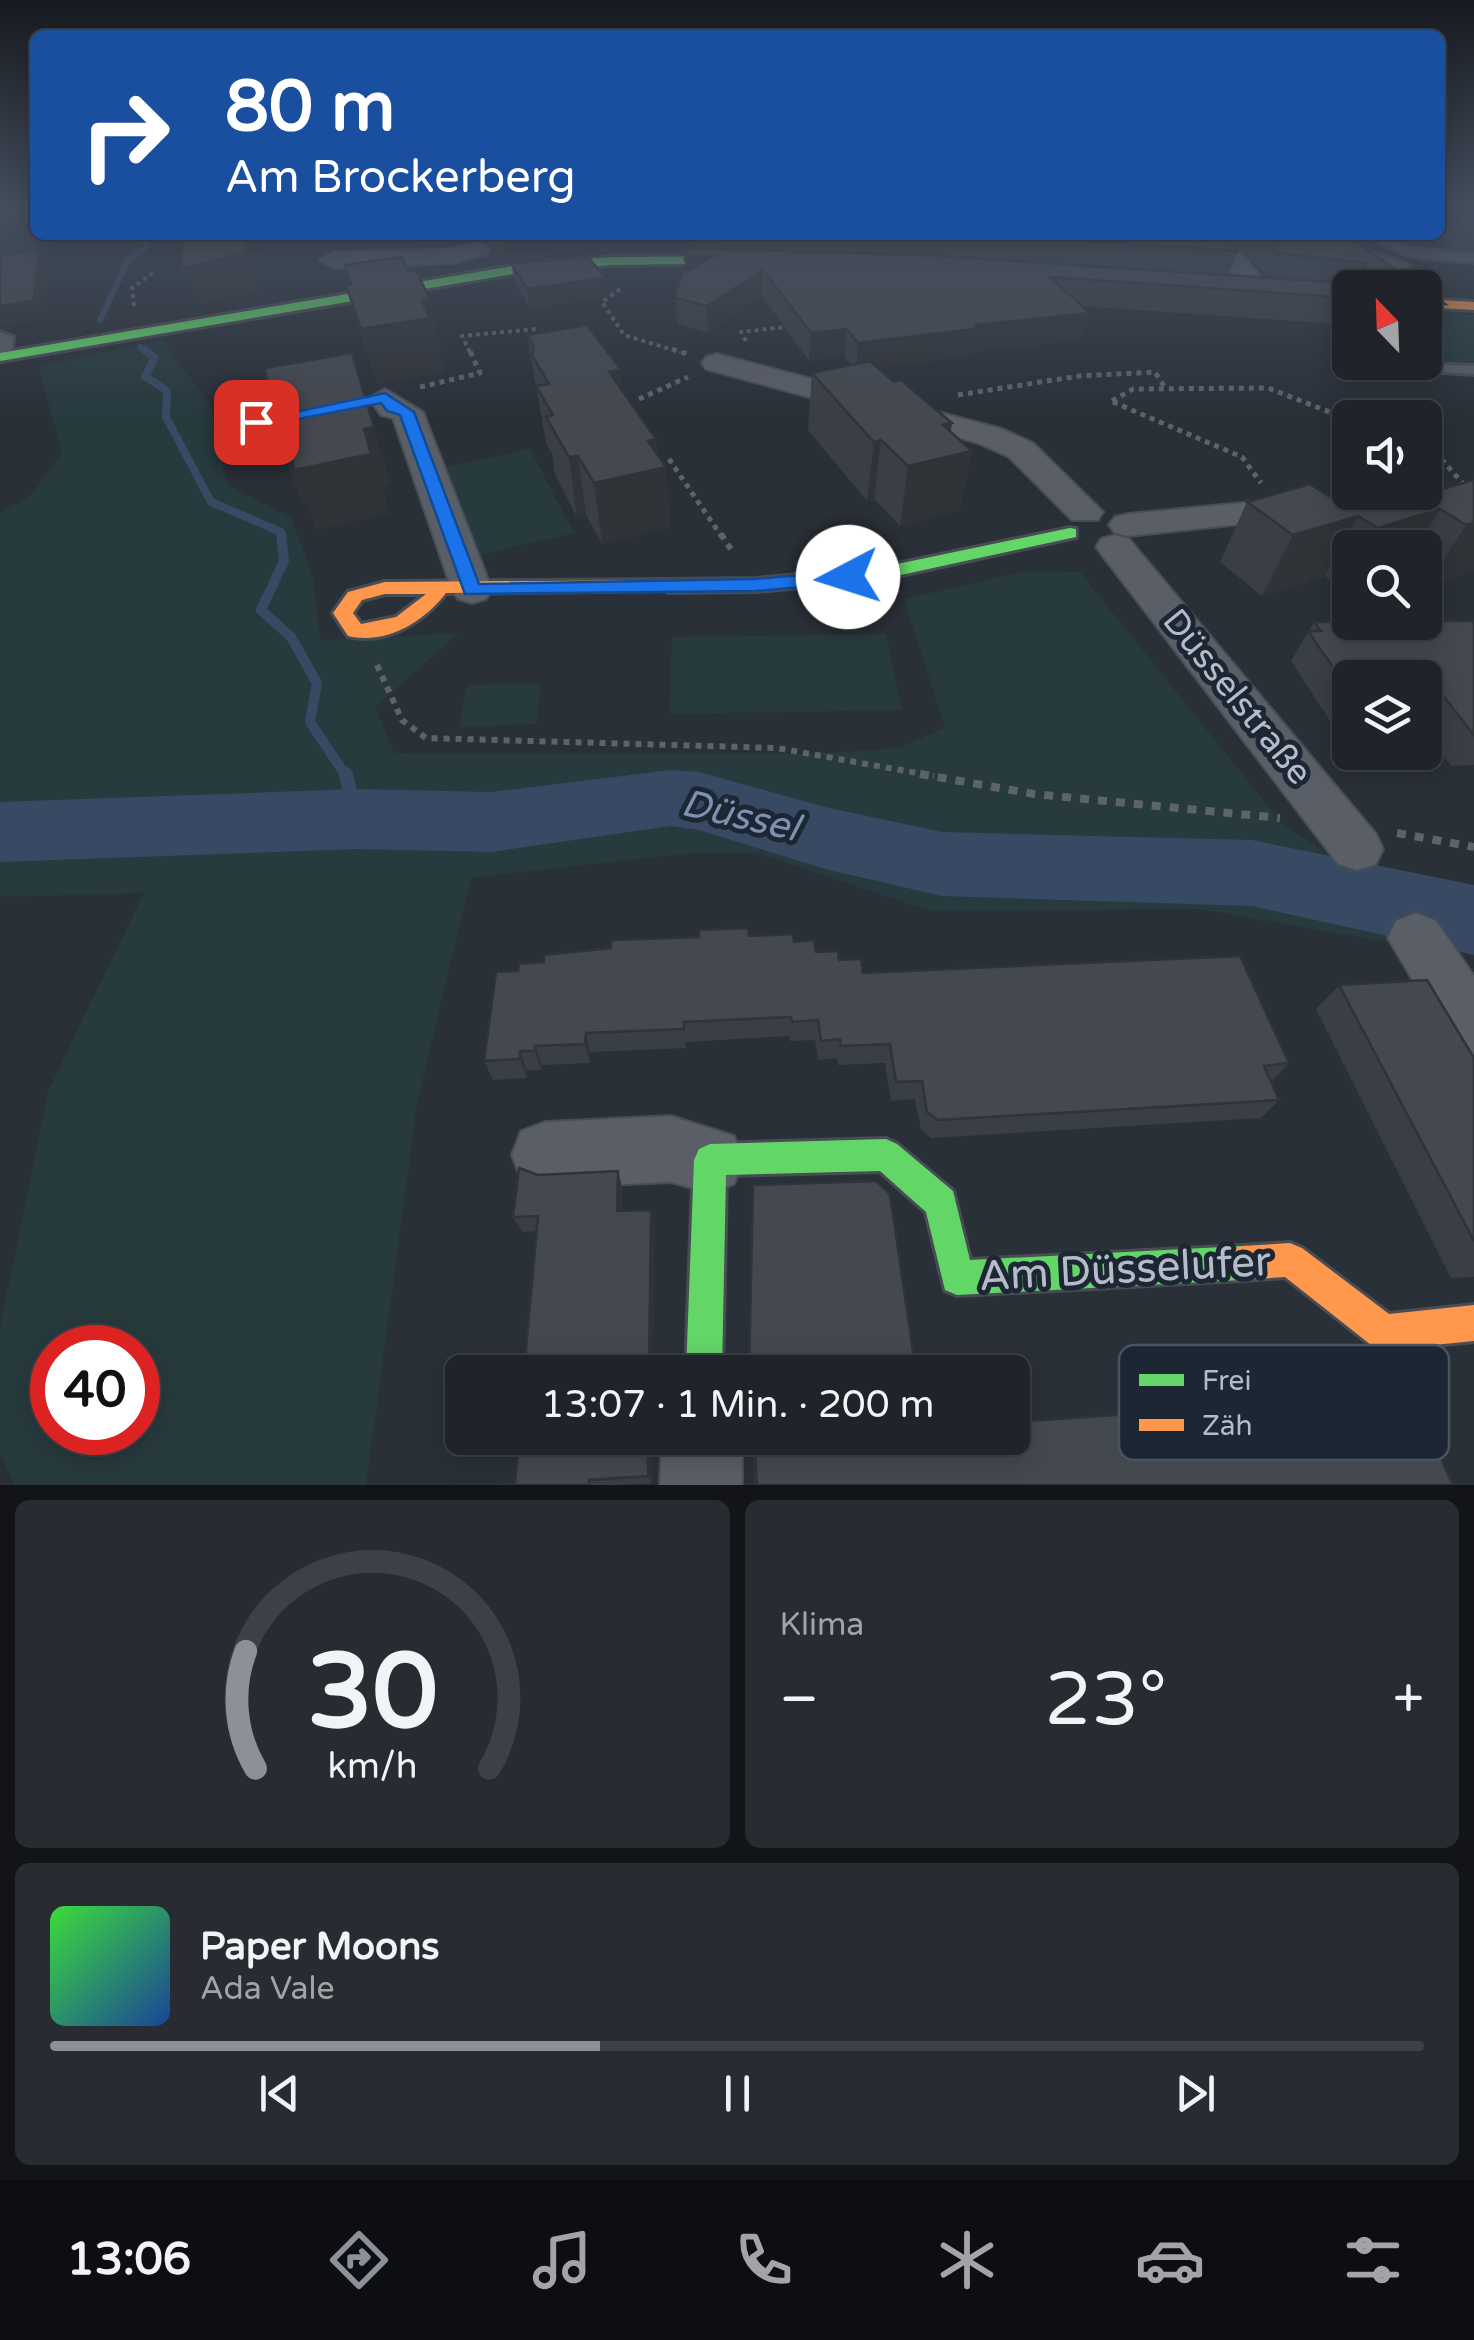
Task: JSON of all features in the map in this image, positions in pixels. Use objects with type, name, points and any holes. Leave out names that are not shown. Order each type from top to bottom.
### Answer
[{"type":"main road","points":[[1,350],[95,340],[463,277]]},
{"type":"main road","points":[[1219,288],[1268,291]]},
{"type":"main road","points":[[1442,299],[1474,306]]},
{"type":"main road","points":[[455,590],[755,585],[878,574],[1078,522]]},
{"type":"main road","name":"Am Düsselufer","points":[[710,1160],[886,1155],[941,1203],[957,1278],[1290,1260],[1384,1332],[1474,1324]]},
{"type":"main road","points":[[704,1355],[710,1160]]},
{"type":"street","points":[[342,277],[351,294]]},
{"type":"street","points":[[1255,277],[1268,291]]},
{"type":"street","points":[[717,362],[990,436],[1020,450],[1095,546],[1122,536],[1280,508],[1332,508]]},
{"type":"street","points":[[381,403],[406,412],[455,590]]},
{"type":"street","name":"Düsselstraße","points":[[1122,536],[1348,836]]},
{"type":"street","points":[[1416,938],[1474,1028]]},
{"type":"street","name":"Am Düsselufer","points":[[545,1155],[671,1148],[710,1160]]},
{"type":"street","points":[[701,1485],[702,1455]]},
{"type":"lane","points":[[1442,368],[1474,370]]},
{"type":"lane","points":[[256,422],[311,412]]},
{"type":"path","points":[[602,302],[624,335],[717,362]]},
{"type":"path","points":[[741,332],[799,326]]},
{"type":"path","points":[[381,403],[424,384],[480,373],[462,336],[536,328]]},
{"type":"path","points":[[924,419],[954,396],[1079,376],[1154,372],[1166,388]]},
{"type":"path","points":[[1280,508],[1242,458],[1112,402],[1133,389],[1268,388],[1332,413]]},
{"type":"path","points":[[668,459],[755,585]]},
{"type":"path","points":[[1442,460],[1474,496]]},
{"type":"path","points":[[390,658],[375,666],[402,720],[426,738],[777,748],[1034,794],[1348,836],[1474,847]]},
{"type":"green space","points":[[1442,313],[1474,315],[1474,367],[1442,365]]},
{"type":"green space","points":[[163,340],[212,407],[215,440],[228,485],[291,518],[313,578],[320,640],[459,633],[375,707],[394,753],[808,754],[899,748],[945,728],[904,599],[1028,571],[1080,572],[1283,825],[1322,849],[1399,944],[1199,909],[930,911],[757,853],[690,853],[471,878],[417,1103],[366,1485],[15,1485],[0,1454],[0,1327],[49,1089],[144,893],[0,897],[0,513],[31,496],[62,452],[38,366]]},
{"type":"green space","points":[[530,449],[574,533],[480,555],[445,467]]},
{"type":"green space","points":[[886,634],[902,710],[669,714],[672,637]]},
{"type":"green space","points":[[541,684],[536,724],[459,727],[467,685]]},
{"type":"building","points":[[0,277],[36,277],[33,301],[0,306]]},
{"type":"building","points":[[349,277],[419,277],[430,300],[422,301],[430,318],[361,329],[346,285],[351,284]]},
{"type":"building","points":[[520,277],[605,278],[527,289]]},
{"type":"building","points":[[680,277],[752,277],[707,306],[675,298]]},
{"type":"building","points":[[769,277],[1050,277],[1090,313],[858,343],[847,329],[811,333]]},
{"type":"building","points":[[1054,277],[1261,277],[1332,282],[1332,297]]},
{"type":"building","points":[[587,325],[621,370],[609,372],[656,439],[648,441],[666,467],[594,483],[578,456],[569,457],[546,417],[553,415],[536,386],[549,384],[532,355],[534,347],[527,335]]},
{"type":"building","points":[[352,353],[374,427],[364,429],[371,454],[294,470],[289,443],[280,445],[265,368]]},
{"type":"building","points":[[870,361],[894,382],[901,380],[952,423],[943,425],[972,451],[908,466],[881,440],[874,442],[812,373]]},
{"type":"building","points":[[1474,480],[1474,523],[1466,525],[1442,510],[1442,489]]},
{"type":"building","points":[[1310,484],[1332,498],[1332,510],[1437,510],[1378,528],[1358,516],[1293,535],[1247,502]]},
{"type":"building","points":[[1442,621],[1474,621],[1474,735],[1442,697],[1442,660],[1332,660],[1332,666],[1308,631],[1321,631],[1314,622],[1332,622],[1332,640],[1442,640]]},
{"type":"building","points":[[748,928],[749,936],[793,934],[794,942],[814,940],[816,952],[838,951],[839,960],[861,959],[863,973],[1240,956],[1289,1063],[1264,1066],[1279,1100],[938,1120],[927,1112],[922,1081],[896,1082],[890,1044],[841,1046],[840,1039],[821,1041],[818,1020],[792,1022],[791,1017],[684,1022],[684,1029],[586,1033],[585,1044],[535,1046],[535,1051],[520,1051],[520,1059],[484,1061],[496,972],[518,971],[519,964],[544,962],[544,955],[611,948],[611,940],[699,937],[699,930]]},
{"type":"building","points":[[1427,980],[1474,1058],[1474,1241],[1339,985]]},
{"type":"building","points":[[519,1168],[538,1175],[618,1171],[617,1211],[651,1210],[649,1355],[526,1355],[538,1216],[513,1217]]},
{"type":"building","points":[[876,1181],[890,1194],[914,1355],[749,1355],[753,1185]]},
{"type":"building","points":[[1119,1415],[1119,1460],[1442,1460],[1453,1485],[757,1485],[755,1455],[1030,1455],[1030,1421]]},
{"type":"building","points":[[518,1455],[648,1455],[648,1476],[589,1480],[589,1485],[492,1485],[515,1484]]},
{"type":"waterway","points":[[100,320],[120,277]]},
{"type":"waterway","points":[[140,347],[147,352]]},
{"type":"waterway","points":[[143,349],[147,352]]},
{"type":"waterway","points":[[147,352],[155,358],[145,376],[167,391],[166,417],[211,502],[281,534]]},
{"type":"waterway","points":[[281,534],[284,561],[261,610],[291,637],[317,683],[310,722],[346,776]]},
{"type":"waterway","points":[[346,774],[356,819]]},
{"type":"waterway","name":"Düssel","points":[[0,832],[356,819],[491,822],[671,798],[699,801],[825,838],[942,864],[1252,873],[1474,920]]},
{"type":"traffic: fast","points":[[0,357],[469,277]]},
{"type":"traffic: fast","points":[[668,586],[755,585],[878,574],[1070,533]]},
{"type":"traffic: fast","points":[[704,1355],[710,1160],[886,1155],[941,1203],[957,1278],[1242,1263]]},
{"type":"traffic: slow","points":[[1442,304],[1474,306]]},
{"type":"traffic: slow","points":[[439,590],[422,610],[393,626],[355,631],[343,613],[355,596],[385,588],[668,586]]},
{"type":"traffic: slow","points":[[1242,1263],[1290,1260],[1384,1332],[1474,1323]]},
{"type":"route","points":[[256,422],[385,398],[392,408],[406,412],[472,590],[755,585],[848,577]]}]
